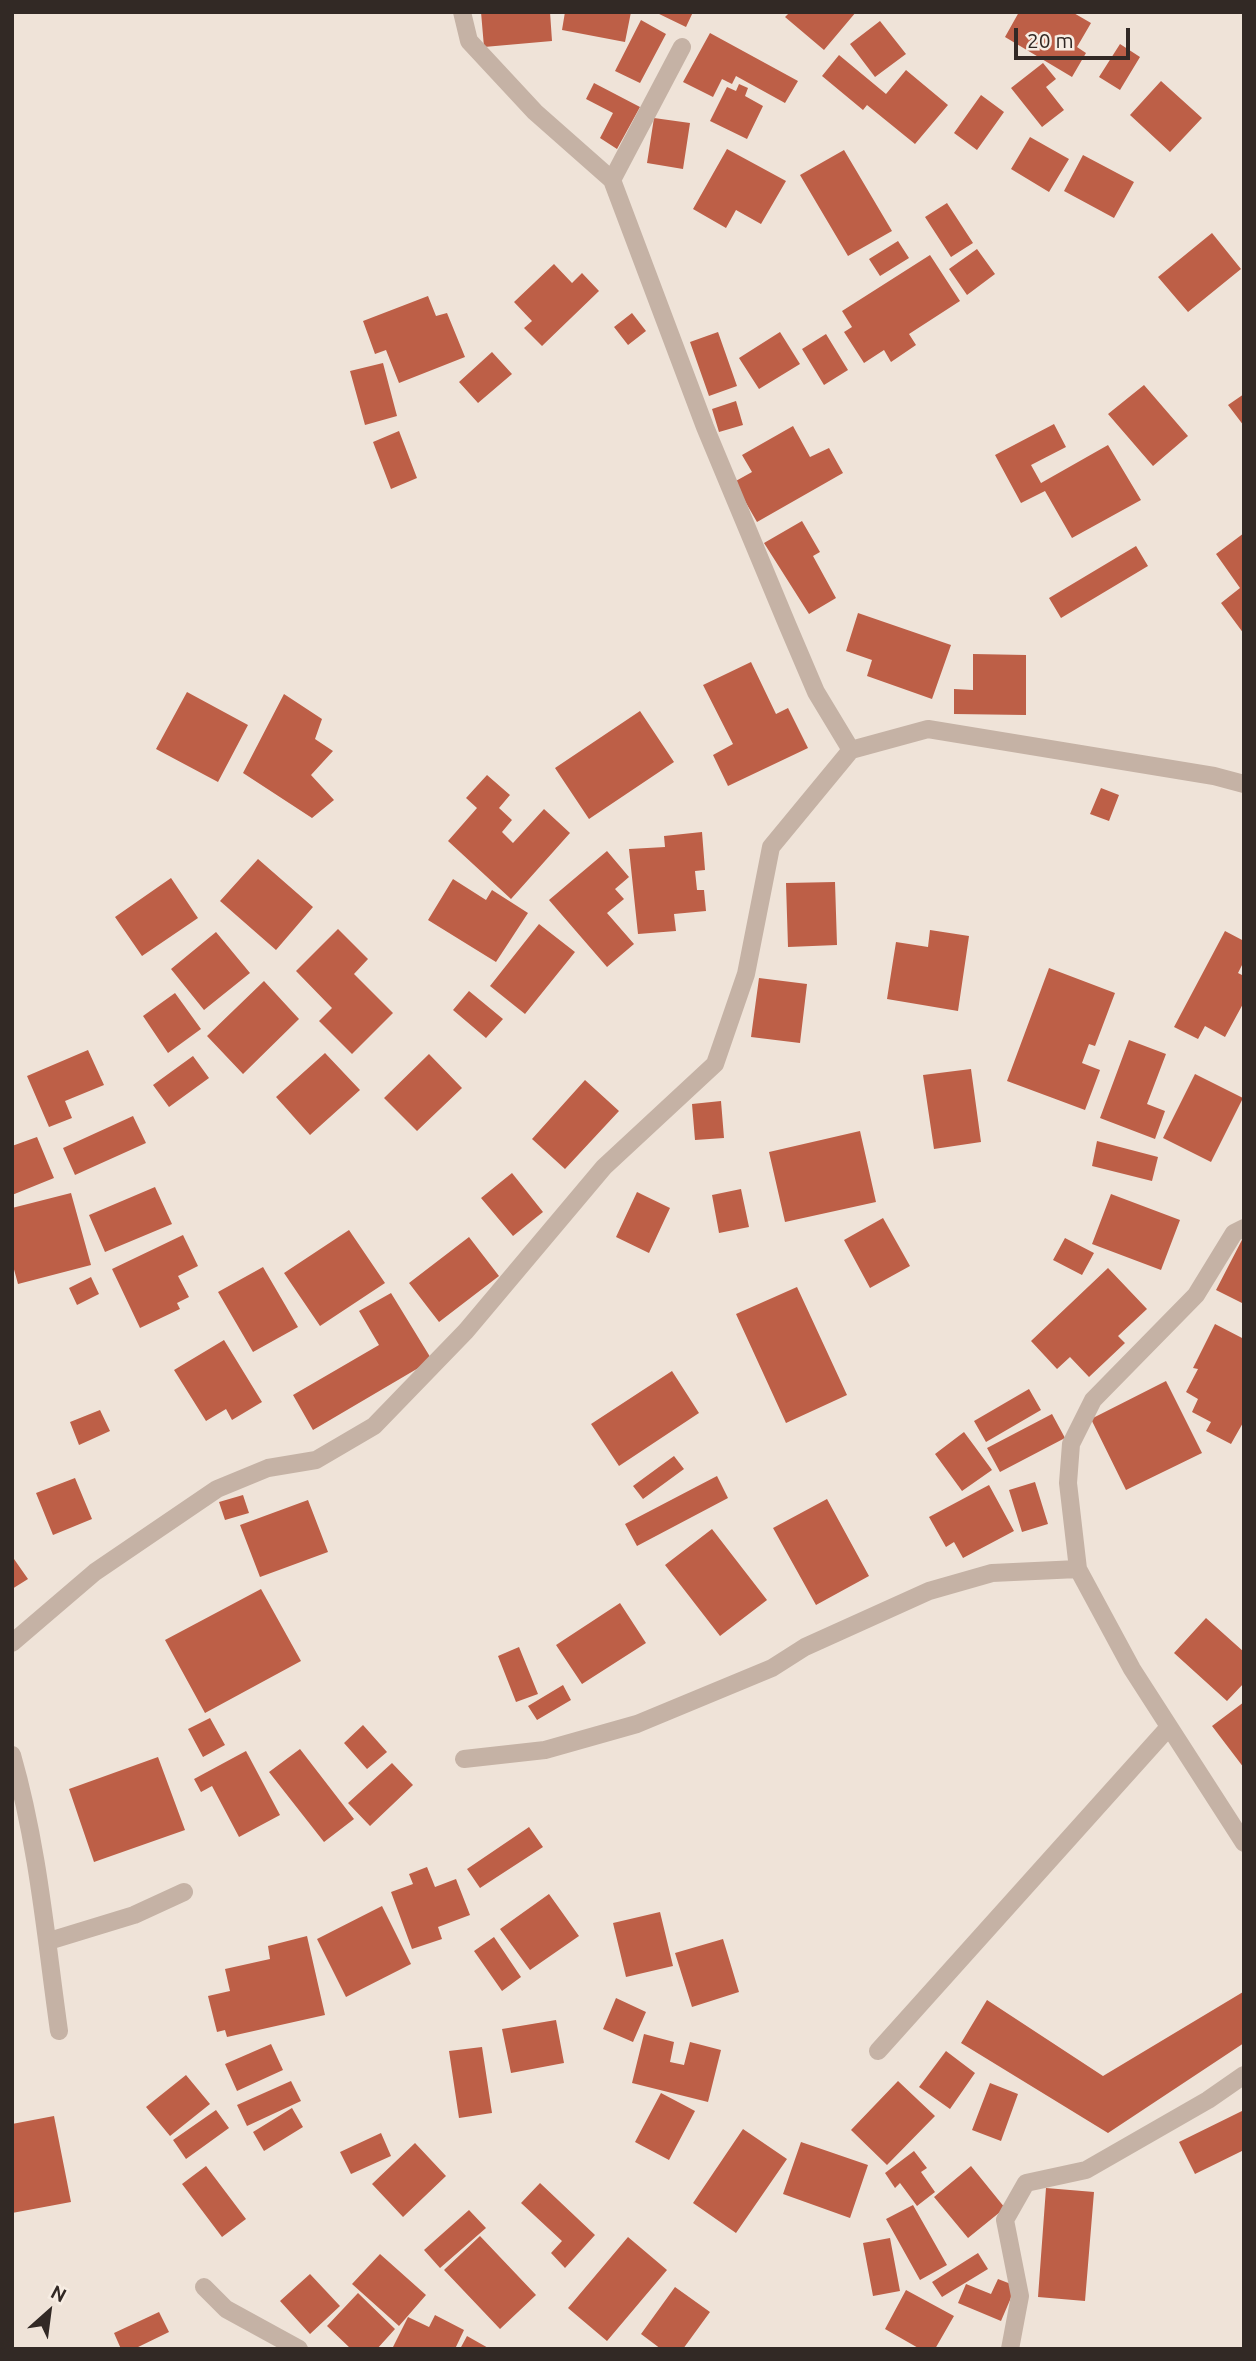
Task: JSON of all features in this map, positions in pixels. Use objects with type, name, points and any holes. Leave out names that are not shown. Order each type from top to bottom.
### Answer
[{"type":"street","points":[[463,12],[469,41],[535,112],[612,180],[705,427],[787,624],[816,692],[851,750]]},
{"type":"street","points":[[612,180],[682,47]]},
{"type":"street","points":[[12,1643],[95,1572],[217,1489],[268,1468],[316,1460],[374,1426],[466,1331],[604,1167],[716,1064],[746,974],[771,847],[851,750],[928,729],[1214,776],[1244,784]]},
{"type":"street","points":[[1244,1228],[1234,1233],[1196,1295],[1093,1400],[1071,1444],[1068,1483],[1078,1569],[1132,1669],[1244,1843]]},
{"type":"street","points":[[464,1759],[545,1750],[637,1724],[772,1668],[805,1647],[929,1591],[992,1573],[1078,1569]]},
{"type":"street","points":[[878,2051],[1169,1727]]},
{"type":"street","points":[[12,1755],[22,1788],[49,1941],[59,2031]]},
{"type":"street","points":[[49,1941],[134,1915],[184,1892]]},
{"type":"street","points":[[1010,2349],[1020,2296],[1005,2220],[1026,2183],[1086,2170],[1208,2100],[1244,2075]]},
{"type":"street","points":[[204,2287],[226,2309],[299,2349]]},
{"type":"building","points":[[481,12],[550,12],[552,41],[484,47]]},
{"type":"building","points":[[565,12],[631,12],[625,42],[562,30]]},
{"type":"building","points":[[655,12],[693,12],[686,27]]},
{"type":"building","points":[[790,12],[856,12],[824,50],[785,17]]},
{"type":"building","points":[[1019,12],[1072,12],[1091,23],[1077,47],[1086,53],[1072,77],[1005,37]]},
{"type":"building","points":[[641,20],[666,34],[640,83],[615,71]]},
{"type":"building","points":[[880,21],[906,54],[875,77],[850,44]]},
{"type":"building","points":[[710,33],[798,81],[785,103],[736,76],[732,84],[722,79],[713,97],[683,82]]},
{"type":"building","points":[[1120,44],[1140,57],[1120,90],[1099,77]]},
{"type":"building","points":[[839,55],[886,94],[906,70],[948,105],[915,144],[867,105],[863,110],[822,76]]},
{"type":"building","points":[[1043,63],[1056,79],[1046,87],[1064,110],[1042,127],[1011,88]]},
{"type":"building","points":[[1161,81],[1202,118],[1170,152],[1130,115]]},
{"type":"building","points":[[594,83],[640,107],[617,149],[600,138],[613,113],[586,99]]},
{"type":"building","points":[[739,84],[748,88],[745,96],[763,106],[747,139],[710,121],[727,87],[736,91]]},
{"type":"building","points":[[981,95],[1004,112],[977,150],[954,133]]},
{"type":"building","points":[[654,118],[690,123],[683,169],[647,163]]},
{"type":"building","points":[[1030,137],[1069,159],[1049,192],[1011,169]]},
{"type":"building","points":[[727,149],[786,181],[761,224],[736,210],[726,228],[693,209]]},
{"type":"building","points":[[844,150],[892,231],[848,256],[800,175]]},
{"type":"building","points":[[1083,155],[1134,182],[1114,218],[1064,191]]},
{"type":"building","points":[[947,203],[973,243],[951,257],[925,217]]},
{"type":"building","points":[[1212,233],[1241,269],[1188,312],[1158,277]]},
{"type":"building","points":[[898,241],[909,258],[880,276],[869,259]]},
{"type":"building","points":[[977,249],[995,274],[967,295],[949,269]]},
{"type":"building","points":[[930,255],[960,301],[909,334],[916,345],[891,362],[884,350],[864,363],[844,332],[852,327],[842,311]]},
{"type":"building","points":[[554,264],[572,283],[582,273],[599,291],[542,346],[524,328],[532,321],[514,302]]},
{"type":"building","points":[[428,296],[436,316],[447,313],[465,357],[399,383],[386,350],[375,354],[363,321]]},
{"type":"building","points":[[632,313],[646,331],[628,345],[614,327]]},
{"type":"building","points":[[718,332],[737,386],[709,396],[690,342]]},
{"type":"building","points":[[780,332],[800,364],[759,389],[739,358]]},
{"type":"building","points":[[826,334],[848,370],[824,385],[802,349]]},
{"type":"building","points":[[492,352],[512,374],[478,403],[459,382]]},
{"type":"building","points":[[383,363],[397,416],[365,425],[350,371]]},
{"type":"building","points":[[1144,385],[1188,436],[1153,466],[1108,414]]},
{"type":"building","points":[[1244,394],[1244,426],[1228,405]]},
{"type":"building","points":[[736,401],[743,425],[719,432],[712,409]]},
{"type":"building","points":[[1054,424],[1066,447],[1031,465],[1041,483],[1108,445],[1141,500],[1072,538],[1045,491],[1021,503],[995,455]]},
{"type":"building","points":[[793,426],[810,457],[829,448],[843,473],[757,522],[734,482],[752,472],[742,455]]},
{"type":"building","points":[[399,431],[417,478],[391,489],[373,442]]},
{"type":"building","points":[[802,521],[820,552],[813,556],[836,598],[809,614],[764,543]]},
{"type":"building","points":[[1244,533],[1244,634],[1221,603],[1240,588],[1216,554]]},
{"type":"building","points":[[1136,546],[1148,566],[1061,618],[1049,598]]},
{"type":"building","points":[[858,613],[951,645],[932,699],[867,676],[872,660],[846,651]]},
{"type":"building","points":[[973,654],[1026,655],[1026,715],[954,714],[954,689],[973,690]]},
{"type":"building","points":[[751,662],[776,714],[788,708],[808,748],[728,786],[713,755],[733,744],[703,685]]},
{"type":"building","points":[[187,692],[248,725],[218,782],[156,749]]},
{"type":"building","points":[[284,694],[322,719],[315,739],[333,751],[311,775],[334,800],[312,818],[243,773]]},
{"type":"building","points":[[640,711],[674,762],[589,819],[555,768]]},
{"type":"building","points":[[487,775],[510,795],[499,808],[512,820],[502,832],[513,843],[544,809],[570,833],[511,899],[448,841],[477,808],[466,798]]},
{"type":"building","points":[[1101,788],[1119,795],[1109,821],[1090,814]]},
{"type":"building","points":[[702,832],[705,870],[695,871],[697,890],[704,890],[706,911],[674,914],[676,931],[638,934],[629,849],[665,847],[664,836]]},
{"type":"building","points":[[607,851],[629,877],[615,889],[624,899],[607,913],[634,944],[607,967],[549,900]]},
{"type":"building","points":[[258,859],[313,907],[276,950],[220,901]]},
{"type":"building","points":[[171,878],[198,918],[142,956],[115,917]]},
{"type":"building","points":[[453,879],[486,900],[492,890],[528,913],[496,962],[428,920]]},
{"type":"building","points":[[835,882],[837,945],[788,947],[786,883]]},
{"type":"building","points":[[539,924],[575,952],[525,1014],[490,986]]},
{"type":"building","points":[[338,929],[368,959],[354,974],[393,1013],[352,1054],[319,1021],[332,1008],[296,971]]},
{"type":"building","points":[[930,930],[969,936],[958,1011],[887,999],[896,942],[928,947]]},
{"type":"building","points":[[1225,931],[1244,941],[1244,961],[1238,973],[1244,976],[1244,1002],[1225,1037],[1205,1026],[1198,1039],[1174,1027]]},
{"type":"building","points":[[216,932],[250,973],[204,1010],[171,969]]},
{"type":"building","points":[[1049,968],[1115,993],[1095,1046],[1089,1044],[1082,1063],[1100,1070],[1085,1110],[1007,1081]]},
{"type":"building","points":[[759,978],[807,984],[800,1043],[751,1037]]},
{"type":"building","points":[[264,981],[299,1019],[243,1074],[207,1036]]},
{"type":"building","points":[[469,991],[503,1019],[486,1038],[453,1010]]},
{"type":"building","points":[[175,993],[201,1029],[168,1053],[143,1016]]},
{"type":"building","points":[[1129,1040],[1166,1054],[1147,1104],[1165,1111],[1155,1139],[1100,1118]]},
{"type":"building","points":[[88,1050],[104,1085],[65,1101],[72,1118],[49,1127],[27,1076]]},
{"type":"building","points":[[325,1053],[360,1090],[310,1135],[276,1097]]},
{"type":"building","points":[[429,1054],[462,1088],[417,1131],[384,1098]]},
{"type":"building","points":[[193,1056],[209,1078],[169,1107],[153,1085]]},
{"type":"building","points":[[971,1069],[981,1142],[934,1149],[923,1075]]},
{"type":"building","points":[[1195,1074],[1243,1098],[1211,1162],[1163,1138]]},
{"type":"building","points":[[585,1080],[619,1111],[565,1169],[532,1139]]},
{"type":"building","points":[[721,1101],[724,1138],[695,1140],[692,1104]]},
{"type":"building","points":[[133,1116],[146,1143],[75,1175],[63,1148]]},
{"type":"building","points":[[860,1131],[876,1202],[785,1222],[769,1152]]},
{"type":"building","points":[[37,1137],[54,1178],[12,1195],[12,1146]]},
{"type":"building","points":[[1097,1141],[1158,1157],[1152,1181],[1092,1166]]},
{"type":"building","points":[[512,1173],[543,1212],[513,1236],[481,1198]]},
{"type":"building","points":[[155,1187],[172,1224],[105,1252],[89,1215]]},
{"type":"building","points":[[741,1189],[749,1227],[719,1233],[712,1195]]},
{"type":"building","points":[[637,1192],[670,1208],[649,1253],[616,1237]]},
{"type":"building","points":[[71,1193],[91,1265],[18,1284],[12,1262],[12,1208]]},
{"type":"building","points":[[1111,1194],[1180,1220],[1161,1270],[1092,1244]]},
{"type":"building","points":[[883,1218],[910,1266],[870,1288],[844,1240]]},
{"type":"building","points":[[349,1230],[385,1283],[320,1326],[284,1273]]},
{"type":"building","points":[[183,1235],[198,1266],[178,1276],[189,1297],[177,1303],[180,1309],[140,1328],[112,1269]]},
{"type":"building","points":[[1244,1236],[1244,1304],[1216,1290]]},
{"type":"building","points":[[469,1237],[499,1276],[439,1322],[409,1283]]},
{"type":"building","points":[[1065,1238],[1094,1253],[1082,1275],[1053,1260]]},
{"type":"building","points":[[263,1267],[298,1327],[253,1352],[218,1292]]},
{"type":"building","points":[[1108,1268],[1147,1309],[1118,1336],[1125,1343],[1089,1377],[1070,1357],[1057,1369],[1031,1341]]},
{"type":"building","points":[[91,1277],[99,1294],[77,1305],[69,1288]]},
{"type":"building","points":[[797,1287],[847,1395],[786,1423],[736,1314]]},
{"type":"building","points":[[391,1293],[432,1360],[313,1430],[293,1395],[379,1345],[359,1311]]},
{"type":"building","points":[[1215,1324],[1244,1339],[1244,1421],[1231,1444],[1206,1431],[1211,1422],[1192,1412],[1198,1399],[1186,1392],[1198,1369],[1193,1368]]},
{"type":"building","points":[[224,1340],[262,1402],[232,1420],[226,1409],[206,1421],[174,1370]]},
{"type":"building","points":[[672,1371],[699,1413],[619,1466],[591,1424]]},
{"type":"building","points":[[1166,1381],[1202,1453],[1126,1490],[1091,1419]]},
{"type":"building","points":[[1029,1389],[1041,1410],[986,1442],[974,1421]]},
{"type":"building","points":[[100,1410],[110,1431],[79,1445],[70,1422]]},
{"type":"building","points":[[1052,1414],[1065,1438],[1000,1472],[987,1448]]},
{"type":"building","points":[[964,1432],[992,1470],[962,1491],[935,1454]]},
{"type":"building","points":[[674,1456],[684,1469],[643,1499],[633,1486]]},
{"type":"building","points":[[717,1476],[728,1498],[637,1546],[625,1524]]},
{"type":"building","points":[[75,1478],[92,1519],[53,1535],[36,1493]]},
{"type":"building","points":[[1035,1482],[1048,1524],[1022,1532],[1009,1490]]},
{"type":"building","points":[[989,1485],[1014,1531],[963,1558],[954,1542],[946,1547],[929,1517]]},
{"type":"building","points":[[243,1495],[249,1513],[225,1520],[219,1502]]},
{"type":"building","points":[[827,1499],[869,1576],[816,1605],[773,1528]]},
{"type":"building","points":[[308,1500],[328,1552],[260,1577],[240,1525]]},
{"type":"building","points":[[712,1529],[767,1600],[720,1636],[665,1565]]},
{"type":"building","points":[[14,1559],[28,1579],[12,1589],[12,1561]]},
{"type":"building","points":[[261,1589],[301,1661],[205,1713],[165,1640]]},
{"type":"building","points":[[620,1603],[646,1643],[582,1684],[556,1645]]},
{"type":"building","points":[[1206,1618],[1244,1652],[1244,1683],[1227,1701],[1174,1653]]},
{"type":"building","points":[[519,1647],[538,1694],[516,1702],[498,1656]]},
{"type":"building","points":[[563,1685],[571,1700],[537,1720],[528,1706]]},
{"type":"building","points":[[1244,1702],[1244,1768],[1212,1726]]},
{"type":"building","points":[[210,1718],[225,1745],[203,1757],[188,1729]]},
{"type":"building","points":[[363,1725],[387,1752],[367,1769],[344,1743]]},
{"type":"building","points":[[300,1749],[354,1819],[324,1842],[269,1772]]},
{"type":"building","points":[[246,1751],[280,1815],[239,1837],[212,1786],[201,1792],[194,1779]]},
{"type":"building","points":[[158,1757],[185,1830],[94,1862],[69,1789]]},
{"type":"building","points":[[392,1763],[413,1785],[370,1826],[348,1803]]},
{"type":"building","points":[[529,1827],[543,1847],[480,1888],[467,1869]]},
{"type":"building","points":[[427,1867],[435,1887],[456,1879],[470,1915],[438,1927],[442,1939],[412,1949],[391,1892],[413,1884],[409,1874]]},
{"type":"building","points":[[549,1894],[579,1936],[530,1970],[500,1929]]},
{"type":"building","points":[[382,1906],[411,1964],[346,1997],[317,1939]]},
{"type":"building","points":[[660,1912],[673,1966],[626,1977],[613,1923]]},
{"type":"building","points":[[307,1936],[325,2015],[227,2037],[225,2030],[217,2032],[208,1996],[230,1991],[225,1969],[270,1959],[268,1946]]},
{"type":"building","points":[[494,1937],[521,1977],[502,1991],[474,1951]]},
{"type":"building","points":[[723,1939],[739,1992],[692,2007],[675,1953]]},
{"type":"building","points":[[1243,1992],[1244,2043],[1108,2133],[961,2043],[987,2000],[1103,2076]]},
{"type":"building","points":[[616,1998],[646,2012],[633,2042],[603,2029]]},
{"type":"building","points":[[556,2020],[564,2063],[511,2073],[502,2029]]},
{"type":"building","points":[[644,2034],[674,2042],[670,2062],[684,2065],[690,2042],[721,2050],[708,2102],[632,2083]]},
{"type":"building","points":[[271,2044],[283,2070],[237,2091],[225,2064]]},
{"type":"building","points":[[482,2047],[492,2113],[459,2118],[449,2051]]},
{"type":"building","points":[[946,2051],[975,2073],[950,2109],[919,2087]]},
{"type":"building","points":[[186,2075],[210,2104],[170,2136],[146,2107]]},
{"type":"building","points":[[291,2081],[301,2101],[247,2126],[237,2105]]},
{"type":"building","points":[[898,2081],[935,2116],[887,2165],[851,2130]]},
{"type":"building","points":[[990,2083],[1018,2094],[1001,2141],[972,2130]]},
{"type":"building","points":[[661,2093],[695,2111],[669,2160],[635,2142]]},
{"type":"building","points":[[292,2108],[303,2127],[264,2151],[253,2132]]},
{"type":"building","points":[[216,2110],[229,2128],[186,2159],[173,2140]]},
{"type":"building","points":[[1244,2110],[1244,2150],[1195,2174],[1179,2142]]},
{"type":"building","points":[[54,2116],[71,2202],[12,2213],[12,2124]]},
{"type":"building","points":[[743,2129],[787,2159],[736,2233],[693,2203]]},
{"type":"building","points":[[381,2133],[391,2156],[351,2174],[340,2152]]},
{"type":"building","points":[[801,2142],[868,2165],[850,2218],[783,2194]]},
{"type":"building","points":[[415,2143],[446,2176],[403,2217],[372,2184]]},
{"type":"building","points":[[914,2151],[927,2168],[921,2172],[935,2192],[917,2206],[900,2183],[895,2188],[885,2173]]},
{"type":"building","points":[[206,2166],[246,2219],[222,2237],[182,2184]]},
{"type":"building","points":[[971,2166],[1005,2208],[968,2238],[934,2197]]},
{"type":"building","points":[[540,2183],[595,2235],[565,2268],[551,2253],[562,2241],[521,2203]]},
{"type":"building","points":[[1046,2188],[1094,2192],[1085,2301],[1038,2297]]},
{"type":"building","points":[[913,2205],[947,2265],[920,2280],[886,2219]]},
{"type":"building","points":[[469,2210],[486,2228],[440,2268],[424,2250]]},
{"type":"building","points":[[480,2236],[536,2295],[500,2329],[444,2270]]},
{"type":"building","points":[[628,2237],[667,2270],[607,2341],[568,2308]]},
{"type":"building","points":[[890,2238],[900,2291],[873,2296],[863,2243]]},
{"type":"building","points":[[978,2253],[988,2269],[942,2297],[932,2282]]},
{"type":"building","points":[[380,2254],[426,2295],[399,2326],[352,2284]]},
{"type":"building","points":[[310,2274],[340,2306],[310,2334],[280,2301]]},
{"type":"building","points":[[998,2279],[1016,2286],[1001,2321],[958,2303],[966,2284],[991,2294]]},
{"type":"building","points":[[675,2287],[710,2312],[683,2349],[661,2349],[641,2334]]},
{"type":"building","points":[[906,2290],[954,2316],[935,2349],[920,2349],[885,2329]]},
{"type":"building","points":[[358,2293],[395,2329],[377,2349],[351,2349],[327,2326]]},
{"type":"building","points":[[159,2312],[169,2332],[134,2349],[121,2349],[114,2333]]},
{"type":"building","points":[[435,2315],[464,2330],[455,2349],[392,2349],[408,2317],[429,2327]]},
{"type":"building","points":[[467,2336],[490,2349],[460,2349]]}]
